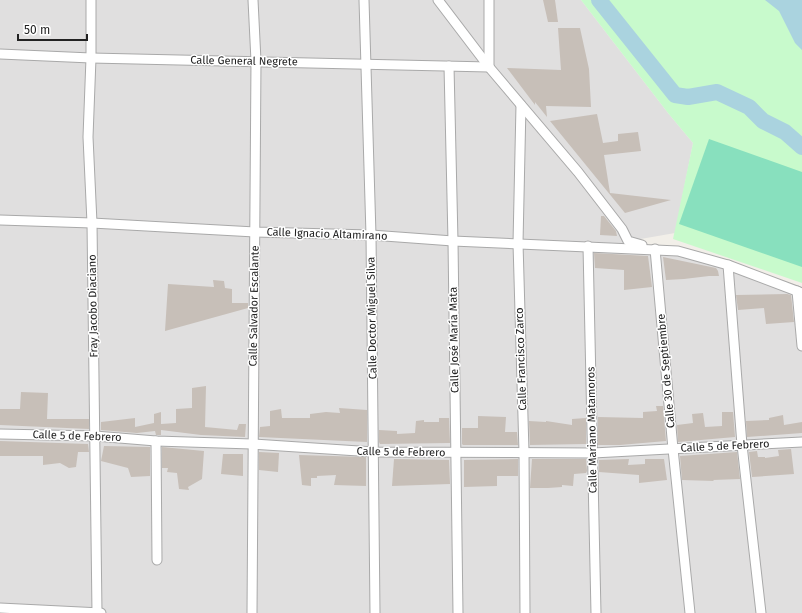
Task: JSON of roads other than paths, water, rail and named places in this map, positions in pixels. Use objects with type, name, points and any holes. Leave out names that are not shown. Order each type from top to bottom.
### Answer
[{"type":"street","name":"Fray Jacobo Diaciano","points":[[90,0],[91,58],[88,137],[92,223],[97,613]]},
{"type":"street","name":"Calle Salvador Escalante","points":[[252,613],[252,444],[256,61],[253,0]]},
{"type":"street","name":"Calle Doctor Miguel Silva","points":[[364,0],[371,235],[375,613]]},
{"type":"street","points":[[438,0],[489,67],[578,172],[622,229],[628,241]]},
{"type":"street","points":[[489,0],[489,67]]},
{"type":"street","name":"Calle General Negrete","points":[[0,54],[91,58],[489,67]]},
{"type":"street","name":"Calle José María Mata","points":[[449,66],[458,613]]},
{"type":"street","name":"Calle Francisco Zarco","points":[[521,105],[518,243],[524,452],[526,613]]},
{"type":"street","name":"Calle Ignacio Altamirano","points":[[0,220],[92,223],[255,232],[371,235],[453,241],[655,249]]},
{"type":"street","points":[[617,247],[628,241],[655,249],[678,251],[728,265],[799,292],[802,346]]},
{"type":"street","name":"Calle Mariano Matamoros","points":[[588,246],[596,613]]},
{"type":"street","name":"Calle 30 de Septiembre","points":[[655,249],[673,449],[690,613]]},
{"type":"street","points":[[728,265],[742,444],[760,613]]},
{"type":"street","name":"Calle 5 de Febrero","points":[[0,434],[95,436],[156,441],[252,444],[374,452],[593,453],[802,442]]},
{"type":"street","points":[[156,441],[157,560]]},
{"type":"street","points":[[0,608],[101,613]]},
{"type":"water","points":[[765,0],[802,0],[802,50],[795,43],[779,11]]},
{"type":"waterway","points":[[599,0],[675,95],[688,97],[717,92],[749,107],[763,121],[785,132],[802,147]]}]
